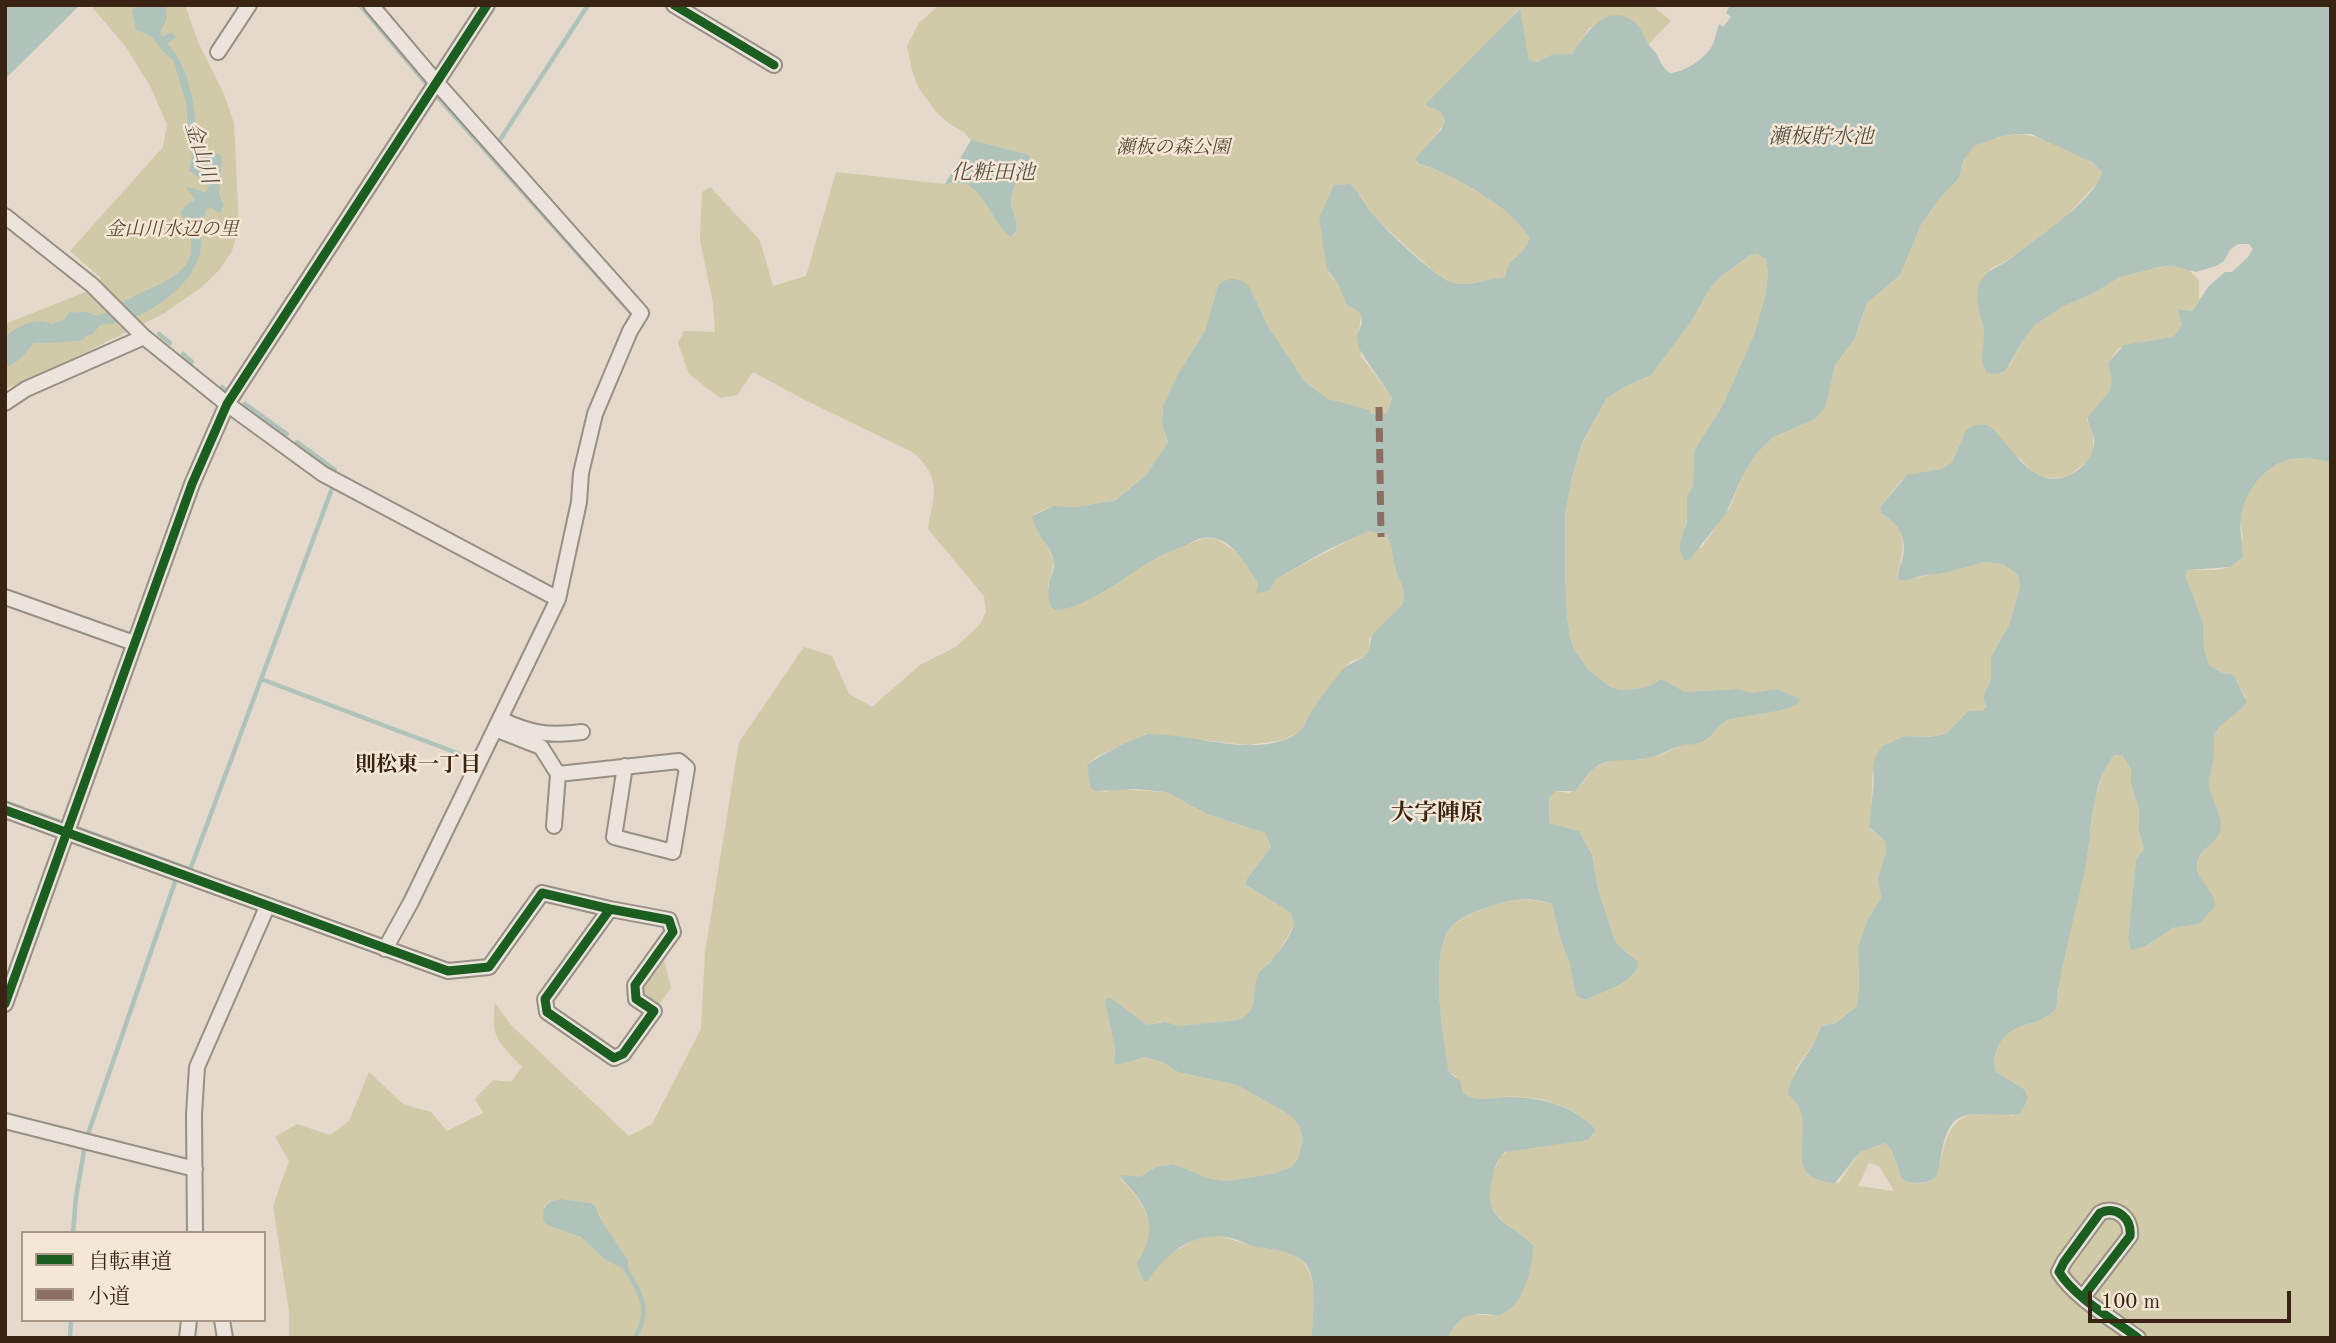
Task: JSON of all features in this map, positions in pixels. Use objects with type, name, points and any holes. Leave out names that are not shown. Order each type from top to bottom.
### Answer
[{"type":"street","points":[[219,52],[249,5]]},
{"type":"street","points":[[371,5],[641,313],[630,331],[595,414],[580,473],[579,502],[558,599],[411,902],[385,949]]},
{"type":"street","points":[[5,1004],[192,484],[227,404],[487,5]]},
{"type":"street","points":[[674,5],[774,65]]},
{"type":"street","points":[[5,216],[96,290],[144,337],[227,404],[323,474],[558,599]]},
{"type":"street","points":[[5,402],[26,389],[144,337]]},
{"type":"street","points":[[5,597],[134,643]]},
{"type":"street","points":[[498,724],[553,736],[582,732]]},
{"type":"street","points":[[498,724],[541,747],[558,774],[554,826]]},
{"type":"street","points":[[558,774],[625,766],[679,761],[687,768],[673,852],[614,837],[625,766]]},
{"type":"street","points":[[5,810],[448,971],[489,967],[542,893],[669,920],[673,932],[635,985],[636,999],[654,1012],[623,1054],[614,1058],[547,1012],[545,999],[610,909]]},
{"type":"street","points":[[195,1231],[197,1067],[267,907]]},
{"type":"street","points":[[5,1121],[195,1168]]},
{"type":"street","points":[[2084,1297],[2130,1236],[2131,1227],[2127,1219],[2116,1212],[2108,1210],[2100,1213],[2059,1272],[2064,1281],[2084,1297],[2138,1338]]},
{"type":"green space","name":"金山川水辺の里","points":[[96,5],[185,5],[198,42],[223,92],[234,123],[239,227],[232,251],[220,269],[202,287],[163,314],[5,389],[5,324],[93,289],[101,278],[70,251],[163,147],[167,124],[150,86],[126,47],[93,8]]},
{"type":"green space","name":"瀬板の森公園","points":[[939,5],[1658,5],[1656,9],[1671,21],[1648,45],[1590,27],[1572,54],[1553,54],[1537,62],[1529,60],[1519,9],[1431,108],[1441,112],[1445,120],[1418,164],[1447,175],[1480,193],[1510,215],[1529,238],[1526,248],[1513,260],[1502,278],[1464,284],[1453,283],[1440,277],[1375,218],[1360,194],[1319,218],[1329,274],[1338,284],[1346,304],[1359,312],[1361,317],[1361,356],[1392,398],[1387,413],[1370,414],[1328,399],[1305,382],[1268,326],[1249,286],[1217,288],[1205,331],[1178,374],[1163,406],[1162,424],[1168,442],[1146,475],[1116,500],[1077,507],[1054,506],[1034,514],[1054,562],[1048,585],[1051,607],[1121,580],[1167,551],[1205,538],[1217,539],[1239,554],[1258,583],[1275,579],[1368,531],[1386,534],[1390,542],[1403,590],[1402,605],[1369,639],[1369,652],[1365,657],[1351,661],[1343,670],[1306,720],[1301,731],[1283,740],[1248,745],[1145,734],[1095,758],[1087,765],[1090,787],[1105,792],[1118,789],[1166,792],[1207,814],[1265,833],[1271,847],[1246,880],[1246,885],[1291,913],[1294,926],[1275,957],[1261,969],[1256,984],[1255,1003],[1247,1016],[1238,1020],[1192,1025],[1179,1026],[1161,1022],[1147,1026],[1111,998],[1105,1002],[1115,1049],[1114,1062],[1117,1064],[1145,1057],[1162,1062],[1178,1072],[1237,1085],[1294,1119],[1303,1139],[1298,1159],[1291,1167],[1276,1173],[1227,1181],[1211,1179],[1173,1164],[1156,1167],[1140,1177],[1124,1176],[1121,1180],[1138,1199],[1147,1215],[1151,1231],[1149,1243],[1136,1264],[1144,1282],[1148,1281],[1166,1257],[1203,1236],[1218,1236],[1291,1254],[1303,1262],[1310,1276],[1313,1293],[1312,1338],[289,1338],[289,1312],[273,1206],[289,1161],[275,1137],[297,1124],[330,1135],[349,1121],[369,1072],[403,1104],[431,1112],[447,1131],[483,1113],[475,1099],[493,1080],[511,1082],[522,1067],[495,1033],[495,1003],[511,1025],[629,1136],[652,1124],[701,1029],[705,952],[739,742],[804,647],[832,656],[849,694],[872,707],[920,665],[954,648],[979,626],[986,612],[984,596],[928,529],[934,488],[929,471],[914,453],[753,372],[737,395],[720,398],[689,374],[678,343],[684,331],[715,332],[713,303],[700,240],[702,192],[710,187],[760,240],[773,286],[806,276],[836,172],[945,184],[962,183],[976,191],[1011,237],[1015,233],[1017,225],[1011,201],[1012,194],[1030,155],[971,140],[936,112],[918,87],[907,46],[919,23]],"holes":[[[561,1199],[590,1203],[628,1260],[629,1270],[604,1259],[581,1237],[549,1226],[544,1206],[548,1202]]]},
{"type":"green space","points":[[2015,134],[2036,137],[2075,152],[2102,172],[2099,181],[2062,221],[2010,259],[1990,269],[1977,294],[1984,331],[1984,370],[2010,365],[2035,325],[2064,306],[2092,294],[2120,277],[2147,269],[2173,266],[2189,270],[2199,280],[2199,300],[2191,311],[2179,309],[2182,325],[2173,337],[2119,348],[2108,363],[2113,382],[2110,390],[2088,417],[2093,434],[2093,451],[2089,460],[2068,476],[2039,477],[2018,457],[1963,436],[1952,462],[1941,469],[1901,480],[1880,507],[1881,514],[1896,526],[1902,540],[1902,557],[1897,575],[1908,580],[1984,562],[2003,564],[2018,575],[2020,587],[2009,625],[1991,657],[1991,680],[1983,697],[1986,705],[1982,711],[1968,711],[1946,734],[1929,737],[1905,736],[1882,746],[1873,768],[1870,829],[1885,840],[1886,851],[1878,879],[1881,898],[1867,921],[1858,947],[1859,988],[1856,1007],[1836,1023],[1821,1026],[1818,1038],[1796,1068],[1789,1094],[1798,1105],[1803,1119],[1803,1165],[1809,1173],[1820,1179],[1839,1183],[1860,1152],[1885,1143],[1891,1149],[1902,1179],[1925,1183],[1937,1177],[1945,1144],[1957,1122],[1978,1113],[2014,1116],[2008,1081],[1996,1072],[1995,1055],[2004,1037],[2018,1028],[2042,1019],[2056,1009],[2065,945],[2086,865],[2095,799],[2104,769],[2114,755],[2122,755],[2131,769],[2131,783],[2139,810],[2139,831],[2144,848],[2136,860],[2128,938],[2146,946],[2173,928],[2199,924],[2214,906],[2212,896],[2197,867],[2199,857],[2217,836],[2220,826],[2219,815],[2209,790],[2212,750],[2217,731],[2246,698],[2234,675],[2222,673],[2209,665],[2204,648],[2203,623],[2185,575],[2188,570],[2230,567],[2242,541],[2241,519],[2246,499],[2265,473],[2292,459],[2331,462],[2331,1338],[1448,1338],[1455,1325],[1463,1318],[1479,1314],[1495,1316],[1511,1309],[1533,1245],[1500,1217],[1489,1200],[1489,1188],[1501,1156],[1512,1149],[1588,1140],[1596,1130],[1576,1113],[1541,1099],[1502,1097],[1478,1100],[1464,1094],[1456,1076],[1449,1072],[1444,1040],[1439,976],[1444,940],[1455,924],[1497,904],[1528,900],[1544,902],[1552,904],[1576,996],[1586,1000],[1626,980],[1637,970],[1631,955],[1618,945],[1613,936],[1598,887],[1592,855],[1579,831],[1549,823],[1549,798],[1556,791],[1569,793],[1579,787],[1594,768],[1603,764],[1614,760],[1641,760],[1682,745],[1704,741],[1725,721],[1800,701],[1776,689],[1752,693],[1737,689],[1685,692],[1661,679],[1649,686],[1621,690],[1610,687],[1588,669],[1574,649],[1570,637],[1565,572],[1565,514],[1582,444],[1607,398],[1651,375],[1691,322],[1710,288],[1750,255],[1757,254],[1766,259],[1766,293],[1755,332],[1723,405],[1694,452],[1693,486],[1687,498],[1688,514],[1680,549],[1702,547],[1730,507],[1742,477],[1756,454],[1772,438],[1802,425],[1826,406],[1835,365],[1857,334],[1867,303],[1900,275],[1921,225],[1940,198],[1959,178],[1967,153],[1984,141]],"holes":[[[1869,1163],[1879,1166],[1894,1191],[1858,1186]]]},
{"type":"green space","points":[[663,955],[671,988],[658,1006],[642,995],[641,987]]},
{"type":"water","points":[[5,5],[80,5],[5,79]]},
{"type":"water","name":"金山川","points":[[138,5],[166,5],[167,18],[160,32],[162,37],[172,32],[176,37],[167,44],[178,58],[187,77],[199,141],[207,151],[219,154],[222,158],[219,195],[224,205],[220,213],[211,208],[207,209],[199,257],[187,279],[168,298],[133,318],[100,325],[93,334],[83,340],[34,343],[18,360],[5,367],[5,337],[15,329],[33,322],[52,324],[64,320],[69,312],[104,314],[172,277],[182,270],[189,260],[189,232],[181,213],[184,207],[195,200],[186,187],[206,192],[209,186],[189,171],[194,145],[188,128],[186,102],[173,60],[151,36],[136,30],[132,11]]},
{"type":"water","name":"瀬板貯水池","points":[[1730,5],[2331,5],[2331,462],[2292,459],[2265,473],[2251,489],[2243,509],[2240,528],[2243,557],[2230,567],[2188,570],[2185,575],[2203,623],[2204,648],[2209,665],[2222,673],[2234,675],[2247,702],[2219,728],[2214,737],[2214,758],[2209,786],[2220,816],[2221,827],[2218,836],[2200,856],[2197,868],[2215,906],[2199,924],[2173,928],[2146,946],[2131,950],[2128,938],[2136,860],[2144,848],[2139,831],[2139,810],[2131,783],[2131,769],[2122,755],[2114,755],[2097,790],[2086,865],[2065,955],[2056,1009],[2042,1019],[2018,1028],[2004,1037],[1995,1055],[1996,1072],[2025,1090],[2028,1098],[2020,1113],[1971,1115],[1956,1120],[1945,1139],[1937,1177],[1929,1181],[1915,1183],[1902,1179],[1891,1149],[1885,1143],[1860,1152],[1835,1183],[1818,1180],[1808,1173],[1803,1165],[1802,1119],[1798,1105],[1788,1094],[1790,1084],[1821,1026],[1836,1023],[1856,1007],[1859,988],[1858,947],[1867,921],[1881,898],[1878,879],[1886,851],[1885,841],[1869,827],[1875,757],[1882,746],[1905,736],[1929,737],[1946,734],[1968,711],[1982,711],[1986,706],[1983,697],[1991,680],[1991,657],[2009,625],[2020,587],[2018,575],[2003,564],[1984,562],[1948,572],[1898,580],[1904,543],[1900,531],[1892,521],[1881,514],[1880,507],[1907,475],[1941,469],[1952,462],[1966,430],[1979,424],[1992,428],[2019,459],[2040,475],[2051,479],[2064,477],[2078,470],[2089,458],[2094,446],[2088,417],[2110,390],[2112,382],[2108,363],[2124,345],[2173,337],[2182,325],[2178,309],[2192,311],[2208,287],[2225,272],[2232,272],[2253,249],[2249,244],[2238,244],[2230,250],[2224,261],[2196,272],[2173,266],[2120,277],[2092,294],[2064,306],[2035,325],[2005,371],[1988,373],[1982,359],[1984,331],[1977,299],[1981,281],[2077,206],[2089,195],[2102,172],[2092,162],[2031,134],[1999,137],[1974,146],[1964,160],[1959,178],[1940,198],[1921,225],[1900,275],[1867,303],[1855,338],[1835,365],[1826,406],[1815,419],[1772,438],[1756,454],[1725,515],[1690,559],[1684,561],[1680,542],[1687,522],[1687,497],[1693,486],[1694,451],[1723,405],[1755,332],[1766,293],[1766,259],[1757,254],[1750,255],[1710,288],[1691,322],[1651,375],[1607,398],[1582,443],[1565,514],[1565,572],[1570,637],[1574,649],[1588,669],[1610,687],[1621,690],[1649,686],[1661,679],[1685,692],[1737,689],[1752,693],[1776,689],[1799,698],[1800,701],[1778,711],[1728,720],[1707,739],[1697,744],[1683,745],[1648,758],[1602,764],[1590,772],[1575,791],[1556,791],[1549,798],[1549,823],[1579,831],[1592,855],[1598,888],[1613,936],[1618,945],[1637,961],[1638,967],[1634,973],[1622,983],[1586,1000],[1576,996],[1552,904],[1527,899],[1513,900],[1479,910],[1455,923],[1444,940],[1439,976],[1441,1019],[1449,1072],[1460,1081],[1463,1093],[1478,1099],[1518,1097],[1555,1104],[1577,1114],[1596,1130],[1588,1140],[1505,1152],[1497,1162],[1490,1191],[1494,1211],[1533,1245],[1532,1263],[1526,1284],[1516,1303],[1501,1315],[1480,1314],[1463,1318],[1448,1338],[1312,1338],[1313,1289],[1306,1264],[1290,1253],[1218,1236],[1194,1240],[1183,1246],[1144,1282],[1136,1264],[1149,1235],[1148,1218],[1145,1209],[1121,1177],[1140,1177],[1156,1167],[1173,1164],[1211,1179],[1227,1181],[1276,1173],[1291,1167],[1298,1159],[1303,1139],[1294,1119],[1237,1085],[1178,1072],[1162,1062],[1145,1057],[1117,1065],[1114,1062],[1115,1049],[1105,1002],[1107,998],[1111,998],[1147,1025],[1165,1022],[1179,1026],[1238,1020],[1251,1010],[1260,971],[1279,952],[1294,926],[1291,913],[1246,885],[1246,880],[1271,847],[1265,833],[1207,814],[1166,792],[1138,789],[1096,791],[1090,787],[1087,765],[1148,734],[1246,745],[1283,740],[1299,732],[1341,671],[1367,654],[1373,634],[1402,605],[1403,590],[1386,534],[1368,531],[1327,550],[1276,579],[1269,591],[1256,593],[1258,583],[1242,558],[1219,539],[1209,538],[1196,540],[1164,554],[1085,602],[1056,610],[1051,607],[1048,593],[1054,562],[1032,516],[1054,506],[1077,507],[1116,500],[1146,475],[1168,442],[1162,424],[1163,406],[1178,374],[1205,331],[1217,288],[1224,281],[1237,280],[1249,286],[1268,326],[1305,382],[1328,399],[1369,410],[1370,414],[1387,413],[1392,398],[1359,349],[1357,336],[1362,323],[1359,312],[1346,304],[1338,284],[1327,269],[1319,218],[1334,185],[1350,184],[1391,234],[1447,280],[1467,284],[1502,278],[1510,264],[1525,248],[1529,238],[1522,227],[1496,204],[1464,183],[1419,164],[1415,159],[1441,130],[1445,120],[1441,112],[1425,105],[1520,9],[1529,60],[1537,62],[1553,54],[1572,54],[1599,21],[1616,15],[1626,17],[1637,24],[1664,68],[1670,73],[1688,67],[1709,51],[1719,24],[1723,27],[1731,17],[1726,13]]},
{"type":"water","name":"化粧田池","points":[[971,140],[1030,155],[1012,195],[1017,225],[1011,237],[970,186],[960,183],[945,184]]},
{"type":"water","points":[[561,1199],[595,1206],[628,1260],[629,1272],[604,1259],[581,1237],[544,1222],[543,1212],[546,1205]]},
{"type":"waterway","points":[[360,5],[441,101],[633,315]]},
{"type":"waterway","points":[[496,146],[588,5]]},
{"type":"waterway","points":[[159,334],[170,343]]},
{"type":"waterway","points":[[183,354],[192,362]]},
{"type":"waterway","points":[[222,387],[228,391]]},
{"type":"waterway","points":[[245,404],[287,434]]},
{"type":"waterway","points":[[297,442],[335,470]]},
{"type":"waterway","points":[[190,870],[333,486]]},
{"type":"waterway","points":[[261,679],[473,759]]},
{"type":"waterway","points":[[5,802],[22,808]]},
{"type":"waterway","points":[[34,812],[189,869]]},
{"type":"waterway","points":[[88,1134],[175,882]]},
{"type":"waterway","points":[[73,1231],[84,1151]]},
{"type":"waterway","points":[[626,1269],[640,1295],[644,1310],[635,1338]]},
{"type":"waterway","points":[[70,1338],[71,1322]]},
{"type":"marked path","points":[[1379,407],[1381,537]]},
{"type":"cycle path","points":[[5,1004],[192,484],[227,404],[487,5]]},
{"type":"cycle path","points":[[674,5],[774,65]]},
{"type":"cycle path","points":[[5,810],[448,971],[489,967],[542,893],[669,920],[673,932],[635,985],[636,999],[654,1011],[623,1054],[614,1058],[547,1012],[545,999],[610,909]]},
{"type":"cycle path","points":[[2083,1297],[2130,1236],[2126,1219],[2117,1212],[2100,1213],[2059,1272],[2084,1299],[2138,1338]]},
{"type":"district","name":"則松東一丁目","points":[[418,765]]},
{"type":"district","name":"大字陣原","points":[[1437,814]]}]
